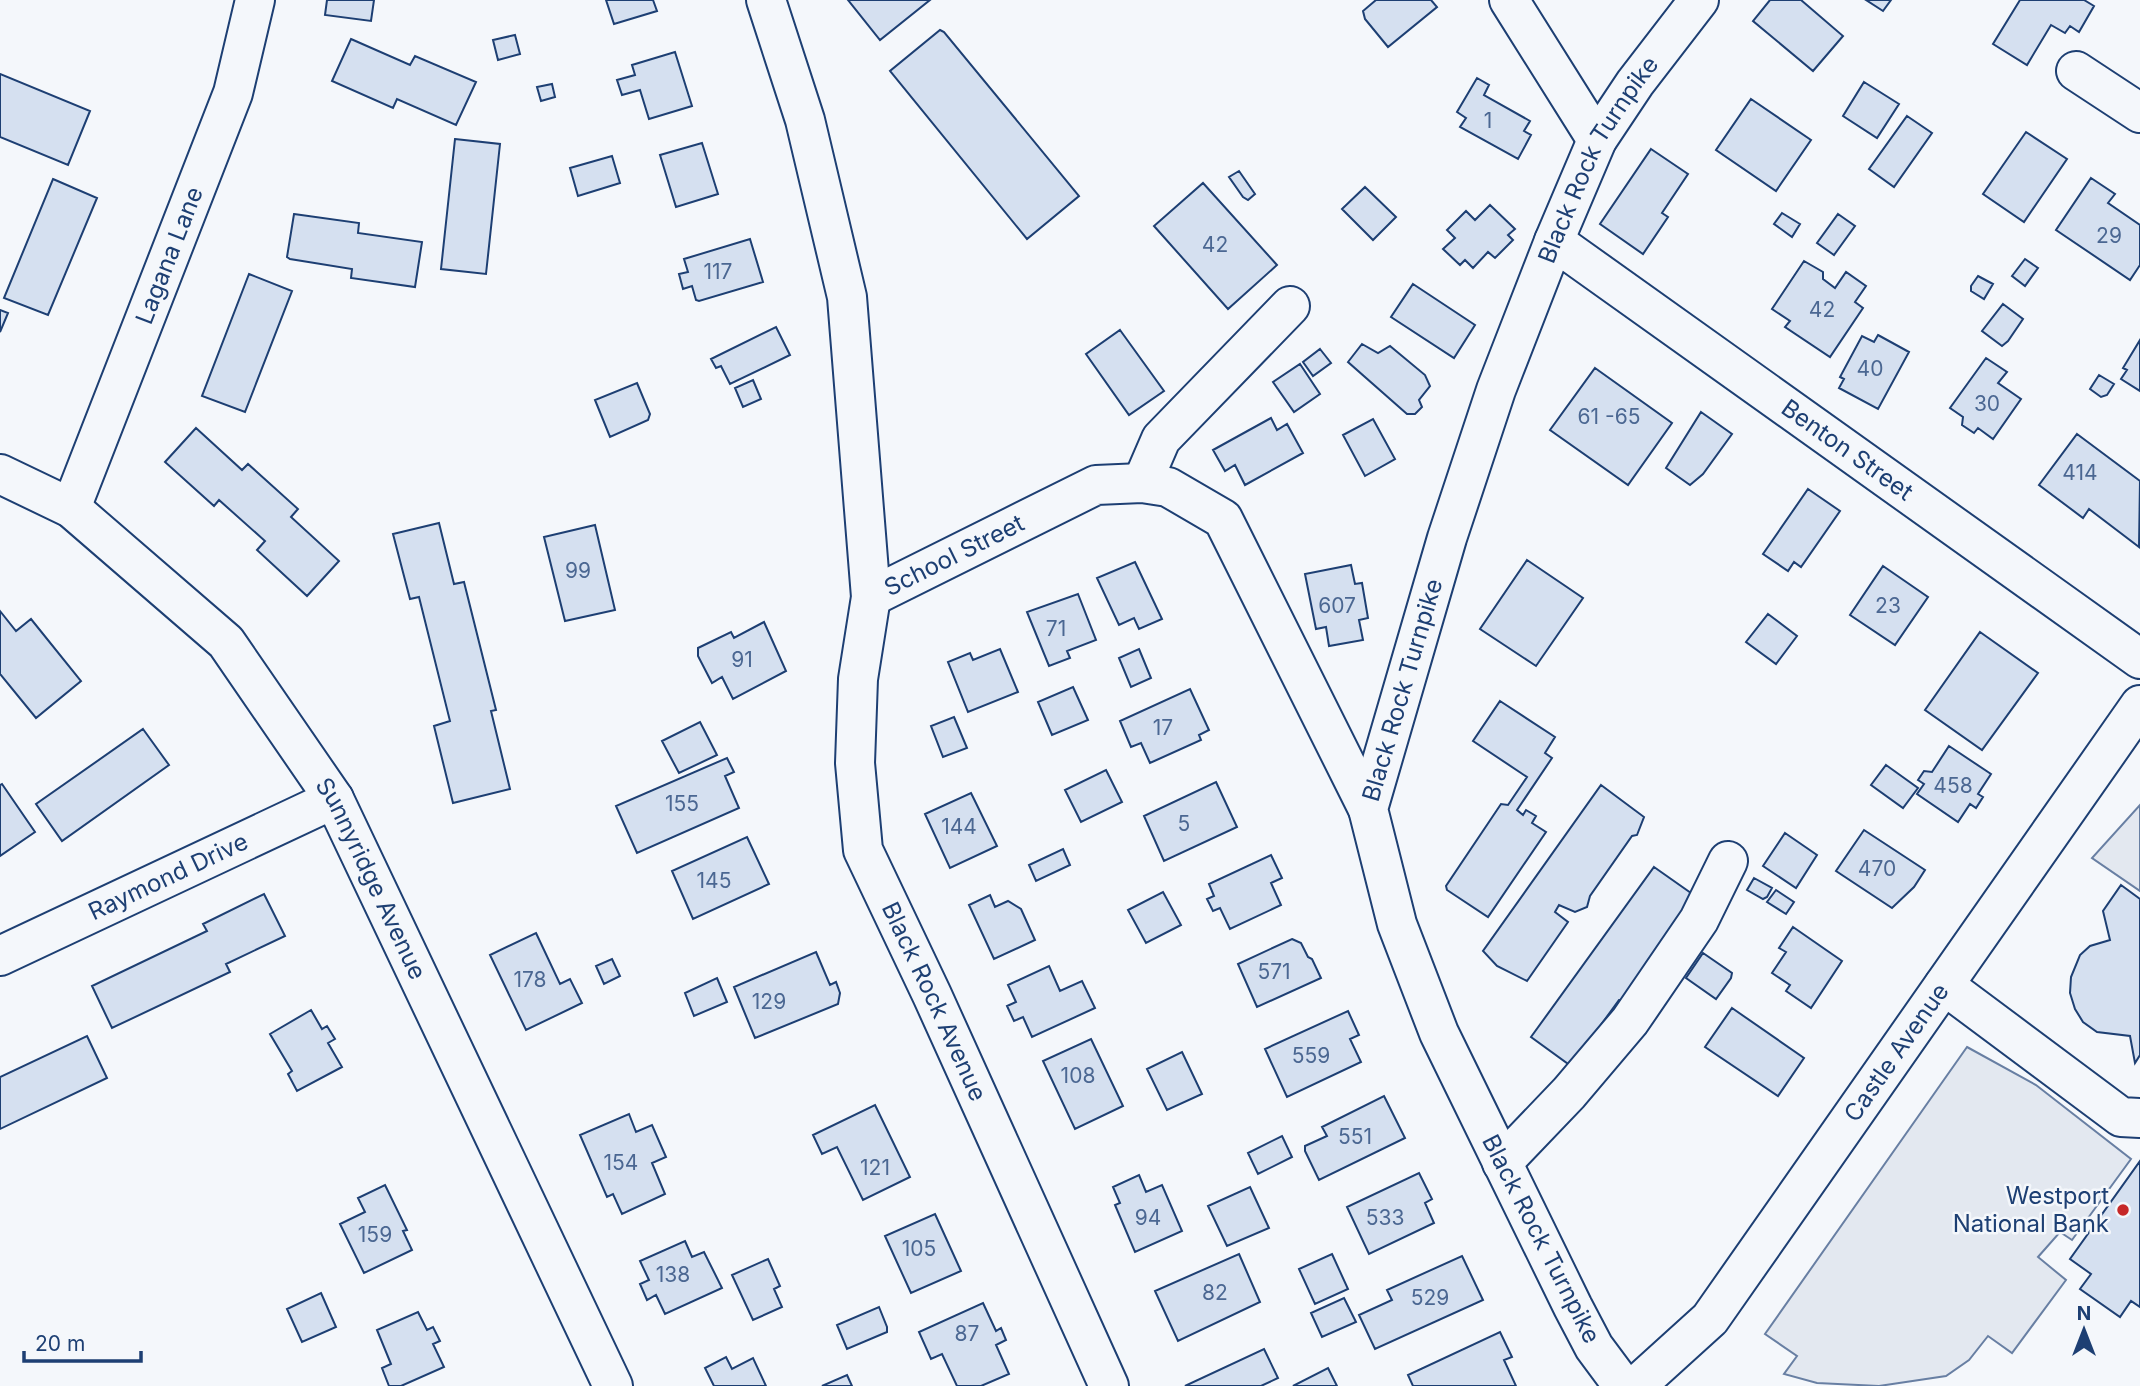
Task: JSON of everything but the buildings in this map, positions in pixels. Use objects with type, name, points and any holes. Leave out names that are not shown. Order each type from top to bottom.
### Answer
[{"type":"street","name":"Lagana Lane","points":[[71,508],[233,93],[255,0]]},
{"type":"street","name":"School Street","points":[[766,0],[805,120],[848,297],[871,597],[1096,485],[1142,483],[1168,487],[1223,519],[1368,809]]},
{"type":"street","points":[[1509,0],[1597,140]]},
{"type":"street","name":"Black Rock Turnpike","points":[[1623,1386],[1594,1347],[1554,1272],[1439,1033],[1402,937],[1368,809],[1451,526],[1496,390],[1554,241],[1597,140],[1635,83],[1699,0]]},
{"type":"street","points":[[2076,71],[2140,113]]},
{"type":"street","name":"Benton Street","points":[[1554,241],[2140,659]]},
{"type":"street","points":[[1142,483],[1161,439],[1290,306]]},
{"type":"street","name":"Sunnyridge Avenue","points":[[0,474],[71,508],[226,642],[334,799],[613,1386]]},
{"type":"street","name":"Black Rock Avenue","points":[[871,597],[858,679],[855,763],[863,850],[932,995],[1109,1386]]},
{"type":"street","name":"Castle Avenue","points":[[1636,1386],[1710,1319],[2140,705]]},
{"type":"street","name":"Raymond Drive","points":[[0,956],[334,799]]},
{"type":"street","points":[[1502,1163],[1569,1093],[1630,1021],[1699,920],[1728,861]]},
{"type":"street","points":[[1944,985],[2131,1117]]},
{"type":"shaded area","points":[[2140,805],[2140,891],[2092,858]]},
{"type":"shaded area","points":[[1967,1047],[2036,1085],[2131,1159],[2072,1240],[2060,1232],[2038,1257],[2066,1280],[2012,1353],[1988,1336],[1969,1360],[1946,1376],[1879,1386],[1817,1383],[1784,1374],[1797,1356],[1765,1334]]},
{"type":"place","name":"Westport National Bank","points":[[2123,1210]]}]
